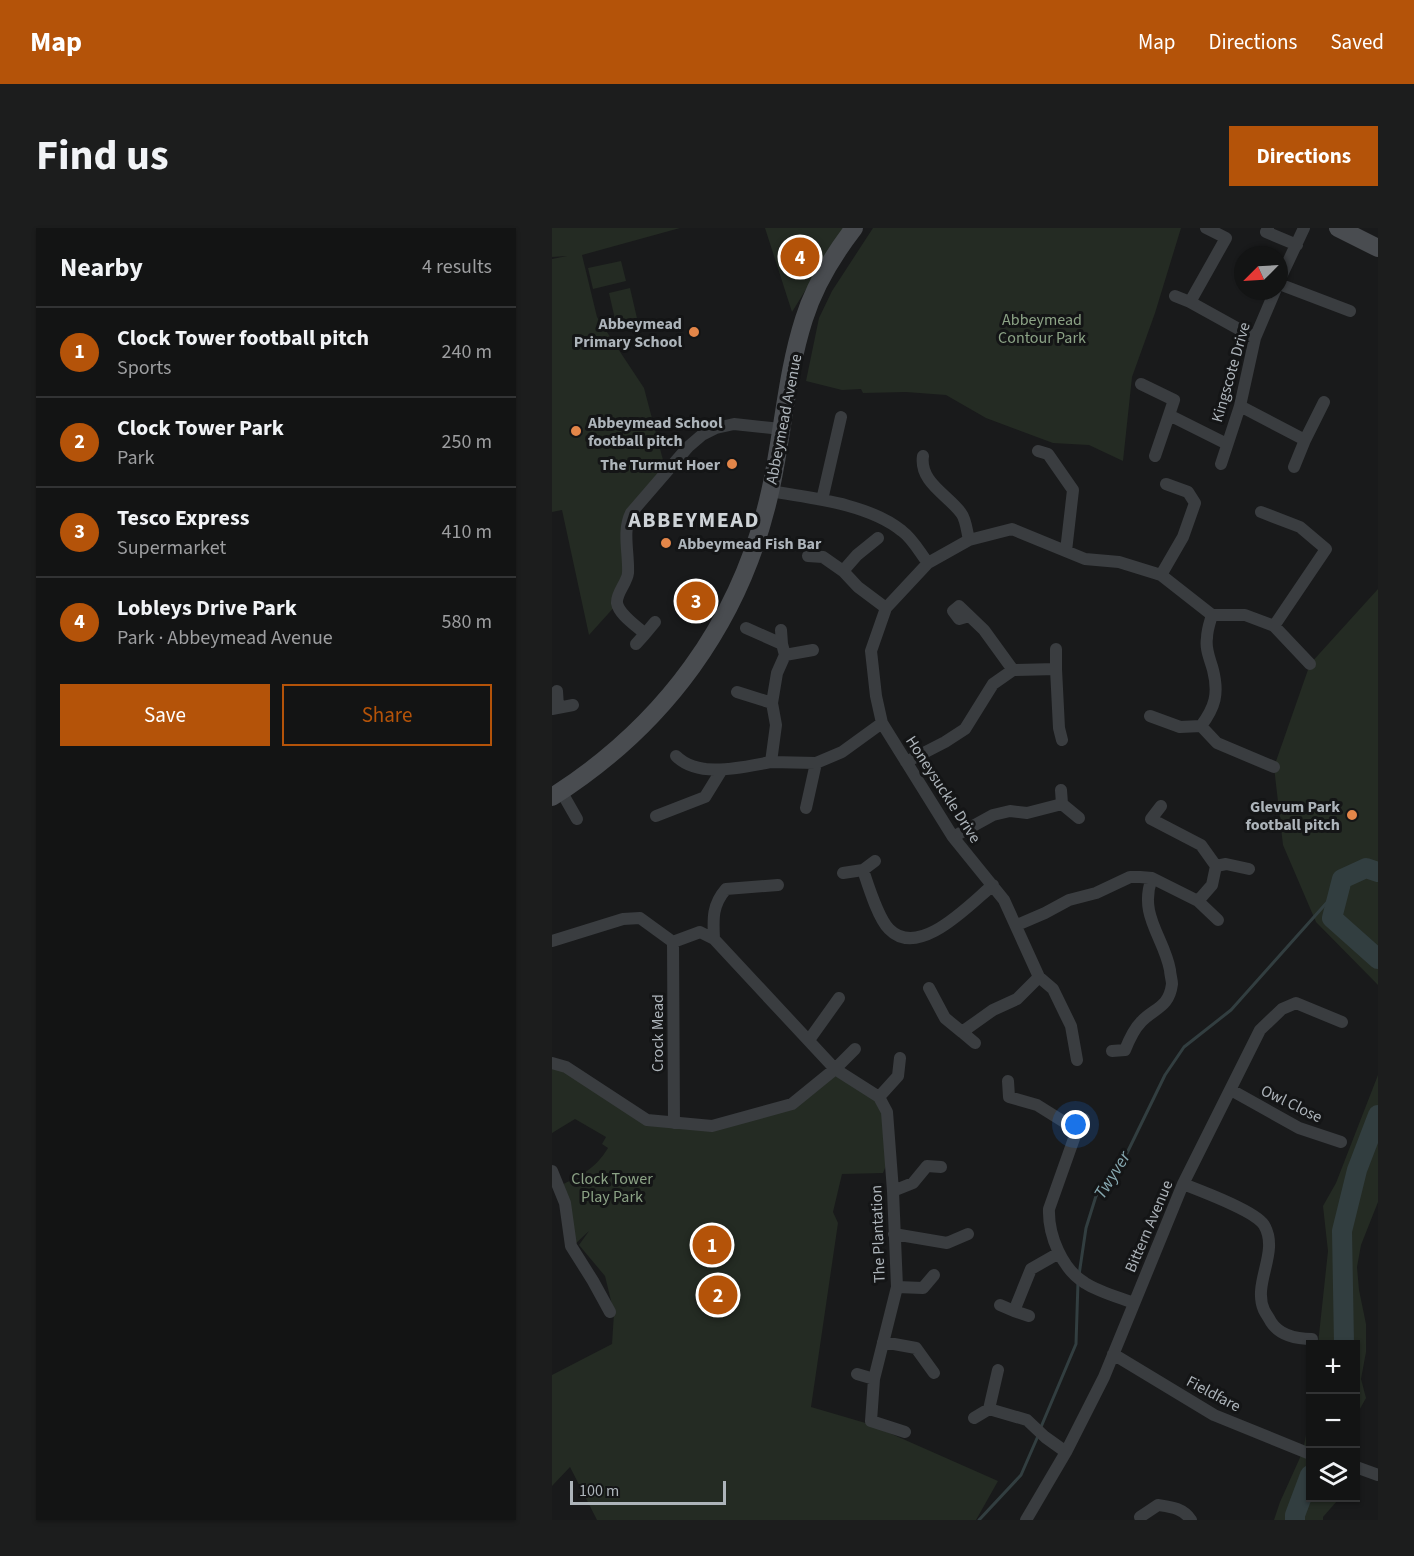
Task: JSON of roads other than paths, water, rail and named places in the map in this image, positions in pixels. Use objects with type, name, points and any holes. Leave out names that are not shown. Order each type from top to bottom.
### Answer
[{"type":"street","name":"Abbeymead Avenue","points":[[557,794],[619,749],[634,735],[672,694],[703,653],[725,618],[757,539],[770,491],[788,381],[804,320],[817,289],[854,228]]},
{"type":"street","points":[[1190,302],[1226,238],[1206,228]]},
{"type":"street","points":[[1268,228],[1266,232],[1296,245]]},
{"type":"street","points":[[1288,263],[1304,228]]},
{"type":"street","points":[[1338,228],[1378,248]]},
{"type":"street","points":[[1288,287],[1350,311]]},
{"type":"street","points":[[1175,296],[1255,338]]},
{"type":"street","name":"Kingscote Drive","points":[[1221,464],[1240,406],[1255,338],[1271,300]]},
{"type":"street","points":[[1141,384],[1174,400],[1155,456]]},
{"type":"street","points":[[1294,467],[1324,402]]},
{"type":"street","points":[[1240,406],[1305,440]]},
{"type":"street","points":[[1169,415],[1227,444]]},
{"type":"street","points":[[822,500],[841,417]]},
{"type":"street","points":[[645,634],[617,604],[627,577],[627,527],[631,513],[688,447],[702,435],[716,428],[734,424],[781,429]]},
{"type":"street","points":[[1038,451],[1048,454],[1075,488],[1066,551]]},
{"type":"street","points":[[923,456],[924,473],[940,493],[962,514],[969,540]]},
{"type":"street","points":[[1166,484],[1188,492],[1201,501],[1161,575],[1212,615],[1245,615],[1274,626],[1310,664]]},
{"type":"street","points":[[770,491],[822,500],[874,513],[904,531],[928,563]]},
{"type":"street","points":[[1261,512],[1300,527],[1330,547],[1274,626]]},
{"type":"street","name":"Honeysuckle Drive","points":[[1077,1060],[1071,1026],[1053,989],[1039,977],[1004,900],[953,837],[882,723],[876,696],[871,651],[886,608],[928,563],[969,540],[1012,529],[1085,559],[1119,562],[1161,575]]},
{"type":"street","points":[[843,572],[857,555],[878,538]]},
{"type":"street","points":[[808,556],[824,553],[858,587],[886,608]]},
{"type":"street","points":[[958,606],[984,630],[1013,670]]},
{"type":"street","points":[[1202,726],[1214,709],[1216,691],[1206,638],[1212,615]]},
{"type":"street","points":[[636,644],[655,622]]},
{"type":"street","points":[[746,628],[783,649],[813,650]]},
{"type":"street","points":[[771,762],[776,725],[772,703],[783,649],[781,630]]},
{"type":"street","points":[[1056,649],[1059,728],[1062,740]]},
{"type":"street","points":[[906,762],[965,729],[993,684],[1013,670],[1056,669]]},
{"type":"street","points":[[557,691],[555,708],[573,705]]},
{"type":"street","points":[[737,693],[772,703]]},
{"type":"street","points":[[1150,716],[1180,727],[1202,726]]},
{"type":"street","points":[[676,756],[685,765],[721,771],[771,762],[816,763],[842,752],[882,723]]},
{"type":"street","points":[[1202,726],[1217,744],[1274,767]]},
{"type":"street","points":[[806,808],[806,794],[816,763]]},
{"type":"street","points":[[656,816],[705,797],[721,771]]},
{"type":"street","points":[[1062,790],[1062,804]]},
{"type":"street","points":[[557,794],[577,819]]},
{"type":"street","points":[[953,837],[993,815],[1010,811],[1028,813],[1062,804]]},
{"type":"street","points":[[1062,804],[1079,818]]},
{"type":"street","points":[[1144,831],[1161,806]]},
{"type":"street","points":[[1151,819],[1201,846],[1216,866],[1212,885],[1198,901]]},
{"type":"street","points":[[843,873],[863,870],[876,861]]},
{"type":"street","points":[[1216,866],[1226,864],[1249,869]]},
{"type":"street","points":[[863,870],[888,929],[904,938],[919,938],[937,930],[993,885]]},
{"type":"street","points":[[1017,925],[1069,900],[1096,892],[1130,877],[1152,878],[1198,901],[1218,920]]},
{"type":"street","points":[[1112,1051],[1125,1050],[1141,1021],[1164,1006],[1172,984],[1168,963],[1150,919],[1149,887],[1152,878]]},
{"type":"street","points":[[714,939],[713,920],[717,900],[726,889],[778,885]]},
{"type":"street","points":[[552,941],[623,919],[640,918],[673,942],[700,932],[714,939],[835,1069],[879,1097],[898,1076],[900,1058]]},
{"type":"street","name":"Crock Mead","points":[[673,942],[674,1123]]},
{"type":"street","points":[[962,1032],[993,1010],[1017,999],[1039,977]]},
{"type":"street","points":[[929,988],[945,1018],[975,1043]]},
{"type":"street","points":[[809,1040],[833,1015],[839,998]]},
{"type":"street","name":"Bittern Avenue","points":[[1026,1520],[1066,1452],[1113,1354],[1183,1184],[1260,1030],[1282,1010],[1296,1003],[1342,1022]]},
{"type":"street","points":[[552,1064],[566,1067],[647,1120],[712,1126],[792,1104],[835,1069],[855,1049]]},
{"type":"street","points":[[1008,1081],[1009,1097],[1036,1105],[1081,1125],[1049,1209],[1048,1222],[1059,1253],[1084,1283],[1134,1303]]},
{"type":"street","name":"Owl Close","points":[[1231,1090],[1299,1128],[1328,1133],[1341,1142]]},
{"type":"street","name":"The Plantation","points":[[879,1097],[888,1112],[897,1287],[874,1378],[871,1421],[905,1432]]},
{"type":"street","points":[[893,1191],[913,1183],[927,1166],[941,1167]]},
{"type":"street","points":[[552,1171],[565,1203],[571,1246],[610,1312]]},
{"type":"street","points":[[1183,1184],[1254,1216],[1264,1226],[1269,1247],[1261,1288],[1263,1309],[1274,1327],[1288,1336],[1311,1339]]},
{"type":"street","points":[[894,1234],[947,1243],[968,1234]]},
{"type":"street","points":[[1014,1311],[1031,1269],[1059,1253]]},
{"type":"street","points":[[897,1287],[923,1288],[934,1275]]},
{"type":"street","points":[[1000,1305],[1029,1316]]},
{"type":"street","points":[[883,1342],[916,1348],[934,1373]]},
{"type":"street","name":"Fieldfare","points":[[1113,1354],[1214,1415],[1306,1453]]},
{"type":"street","points":[[974,1418],[989,1409],[998,1370]]},
{"type":"street","points":[[857,1374],[874,1378]]},
{"type":"street","points":[[989,1409],[1027,1420],[1035,1429],[1066,1452]]},
{"type":"street","points":[[1360,1468],[1378,1475]]},
{"type":"street","points":[[1140,1517],[1156,1501],[1177,1508],[1191,1520]]},
{"type":"waterway","name":"Twyver","points":[[1378,872],[1366,868],[1342,879],[1332,918],[1378,959]]},
{"type":"waterway","name":"Twyver","points":[[1079,1275],[1086,1228],[1096,1196],[1127,1153],[1165,1075],[1184,1047],[1231,1010],[1330,899],[1342,879]]},
{"type":"waterway","name":"Twyver","points":[[1344,1340],[1342,1231],[1357,1170],[1378,1115]]},
{"type":"waterway","name":"Twyver","points":[[1041,1427],[1076,1344],[1078,1282]]},
{"type":"waterway","name":"Twyver","points":[[979,1520],[1021,1475],[1038,1436]]},
{"type":"waterway","name":"Twyver","points":[[1295,1520],[1306,1486]]},
{"type":"place","name":"Lobleys Drive Park","points":[[800,257]]},
{"type":"place","name":"Abbeymead Primary School","points":[[694,332]]},
{"type":"place","name":"Abbeymead School football pitch","points":[[576,431]]},
{"type":"place","name":"The Turmut Hoer","points":[[732,464]]},
{"type":"place","name":"Abbeymead Fish Bar","points":[[666,543]]},
{"type":"place","name":"Tesco Express","points":[[696,601]]},
{"type":"place","name":"Glevum Park football pitch","points":[[1352,815]]},
{"type":"place","name":"Clock Tower football pitch","points":[[712,1245]]},
{"type":"place","name":"Clock Tower Park","points":[[718,1295]]},
{"type":"district","name":"ABBEYMEAD","points":[[694,519]]},
{"type":"park label","name":"Abbeymead Contour Park","points":[[1042,328]]},
{"type":"park label","name":"Clock Tower Play Park","points":[[612,1187]]}]
